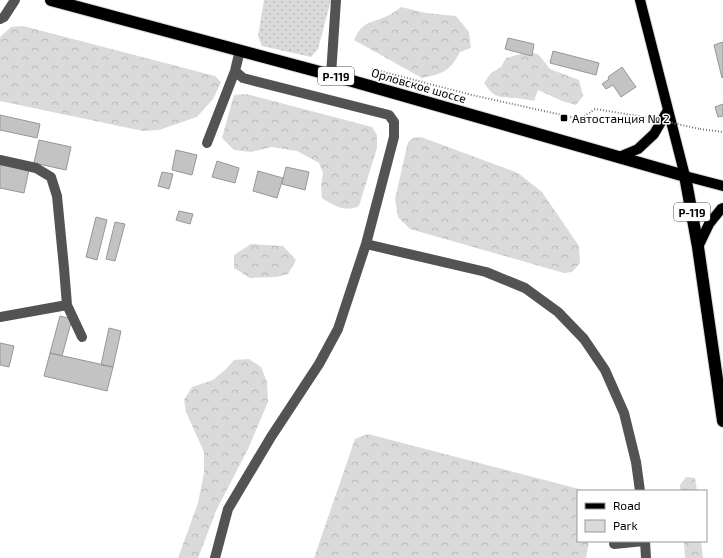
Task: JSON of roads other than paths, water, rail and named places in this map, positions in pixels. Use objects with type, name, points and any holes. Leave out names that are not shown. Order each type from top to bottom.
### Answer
[{"type":"highway","name":"Орловское шоссе","points":[[51,0],[80,4],[684,176]]},
{"type":"highway","name":"Р-119","points":[[684,176],[698,247],[723,421]]},
{"type":"main road","points":[[640,0],[684,176],[723,186]]},
{"type":"main road","points":[[619,157],[638,149],[654,134],[668,110]]},
{"type":"main road","points":[[698,247],[709,224],[723,208]]},
{"type":"street","points":[[0,19],[4,17],[15,0]]},
{"type":"street","points":[[331,75],[336,0]]},
{"type":"street","points":[[207,143],[235,71],[240,50]]},
{"type":"street","points":[[215,558],[228,509],[271,437],[320,364],[338,329],[366,244],[394,137],[394,122],[389,115],[243,78],[235,71]]},
{"type":"street","points":[[0,160],[36,168],[51,177],[57,196],[67,305],[82,337]]},
{"type":"street","points":[[366,244],[486,272],[525,288],[558,312],[584,339],[605,370],[624,413],[636,462],[640,490]]},
{"type":"street","points":[[0,317],[67,305]]},
{"type":"street","points":[[614,544],[635,542]]},
{"type":"street","points":[[645,542],[646,558]]},
{"type":"place","name":"Автостанция № 2","points":[[564,118]]}]
